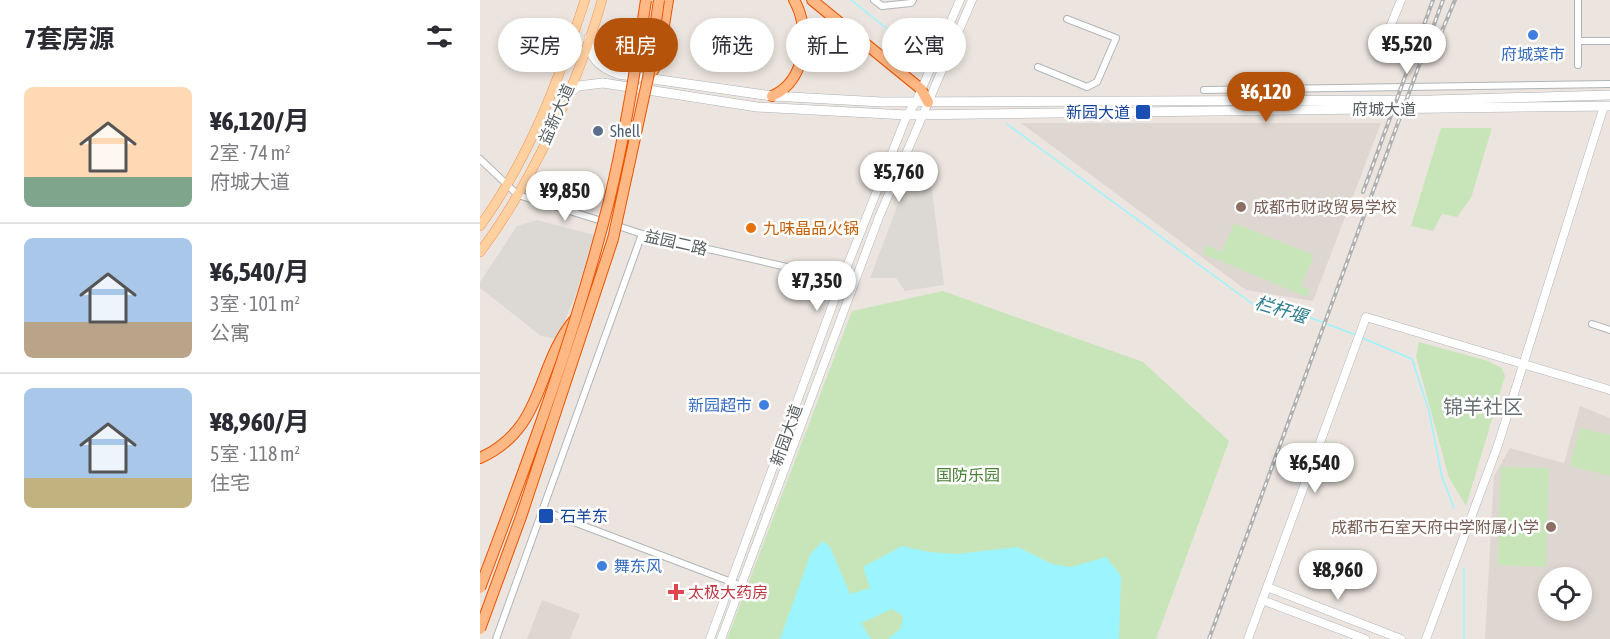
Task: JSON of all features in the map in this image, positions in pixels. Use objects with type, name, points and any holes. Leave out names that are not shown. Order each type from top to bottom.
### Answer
[{"type":"highway","points":[[480,588],[575,319],[618,164],[646,0]]},
{"type":"highway","points":[[480,629],[524,507],[610,249],[648,78],[659,0]]},
{"type":"highway","points":[[648,78],[658,63],[668,0]]},
{"type":"highway","points":[[772,96],[788,84],[802,52],[804,22],[794,0]]},
{"type":"highway","points":[[812,0],[921,89],[928,102]]},
{"type":"highway","points":[[480,458],[506,444],[527,420],[562,334],[575,319]]},
{"type":"main road","name":"益新大道","points":[[480,226],[527,146],[550,97],[568,54],[585,0]]},
{"type":"main road","name":"益新大道","points":[[480,252],[518,195],[565,97],[602,0]]},
{"type":"main road","name":"府城大道","points":[[589,37],[591,53],[597,62],[602,68],[618,74],[772,96],[928,102],[1432,100],[1610,95]]},
{"type":"main road","name":"府城大道","points":[[565,97],[578,86],[590,82],[757,107],[907,115],[1607,106]]},
{"type":"street","points":[[874,0],[882,6],[911,3],[914,0]]},
{"type":"street","name":"新园大道","points":[[710,639],[842,279],[907,115],[916,102],[960,0]]},
{"type":"street","name":"新园大道","points":[[722,639],[853,282],[972,0]]},
{"type":"street","points":[[1378,57],[1401,0]]},
{"type":"street","points":[[1578,0],[1578,65]]},
{"type":"street","points":[[1038,67],[1087,87],[1097,82],[1116,38],[1067,19]]},
{"type":"street","points":[[1578,41],[1610,41]]},
{"type":"street","points":[[1204,90],[1610,84]]},
{"type":"street","points":[[1426,639],[1498,445],[1607,106]]},
{"type":"street","points":[[480,159],[507,181],[518,195]]},
{"type":"street","name":"益园二路","points":[[518,195],[642,234],[853,282]]},
{"type":"street","points":[[496,639],[642,234]]},
{"type":"street","points":[[1248,639],[1366,317],[1610,390]]},
{"type":"street","points":[[1592,324],[1610,330]]},
{"type":"street","points":[[542,510],[742,586]]},
{"type":"street","points":[[1267,587],[1401,639]]},
{"type":"street","points":[[1262,600],[1365,639]]},
{"type":"shaded area","name":"成都市财政贸易学校","points":[[1021,123],[1381,123],[1313,301],[1246,290]]},
{"type":"shaded area","points":[[909,175],[931,183],[944,285],[905,291],[896,278],[870,278]]},
{"type":"shaded area","points":[[537,220],[594,235],[578,289],[557,339],[541,336],[480,288],[480,282],[517,226]]},
{"type":"shaded area","name":"成都市石室天府中学附属小学","points":[[1580,406],[1610,418],[1610,639],[1485,639],[1494,476],[1510,448],[1564,463]]},
{"type":"shaded area","points":[[542,600],[580,614],[570,639],[527,639]]},
{"type":"green space","points":[[1441,128],[1492,128],[1471,198],[1457,217],[1442,214],[1433,231],[1411,226]]},
{"type":"green space","points":[[1234,223],[1314,255],[1301,286],[1310,290],[1307,297],[1203,254],[1206,245],[1222,252]]},
{"type":"green space","name":"国防乐园","points":[[943,291],[1143,362],[1229,441],[1156,639],[727,639],[852,311]]},
{"type":"green space","points":[[1419,342],[1488,361],[1502,368],[1505,376],[1466,506],[1449,478],[1416,356]]},
{"type":"green space","points":[[1580,428],[1610,435],[1610,476],[1570,466]]},
{"type":"green space","points":[[1501,467],[1549,468],[1546,567],[1498,565]]},
{"type":"water","points":[[823,541],[830,547],[850,594],[870,588],[863,567],[902,546],[929,552],[957,554],[1018,547],[1052,564],[1071,567],[1106,557],[1121,576],[1119,639],[888,639],[901,628],[903,616],[892,609],[861,623],[871,639],[780,639],[811,553]]},
{"type":"waterway","name":"栏杆堰","points":[[851,0],[882,25]]},
{"type":"waterway","name":"栏杆堰","points":[[1007,124],[1254,305],[1311,318],[1356,335]]},
{"type":"waterway","name":"栏杆堰","points":[[1360,337],[1412,359],[1429,411],[1442,477],[1454,508]]},
{"type":"waterway","name":"栏杆堰","points":[[1464,568],[1464,639]]},
{"type":"railway","points":[[1363,192],[1433,0]]},
{"type":"railway","points":[[1209,639],[1443,0]]},
{"type":"railway","points":[[1434,50],[1455,0]]},
{"type":"place","name":"府城菜市","points":[[1533,35]]},
{"type":"place","name":"新园大道","points":[[1143,112]]},
{"type":"place","name":"Shell","points":[[598,131]]},
{"type":"place","name":"成都市财政贸易学校","points":[[1241,207]]},
{"type":"place","name":"九味晶品火锅","points":[[751,228]]},
{"type":"place","name":"新园超市","points":[[764,405]]},
{"type":"place","name":"石羊东","points":[[546,516]]},
{"type":"place","name":"成都市石室天府中学附属小学","points":[[1551,527]]},
{"type":"place","name":"舞东风","points":[[602,566]]},
{"type":"place","name":"太极大药房","points":[[676,592]]},
{"type":"district","name":"锦羊社区","points":[[1483,407]]}]
